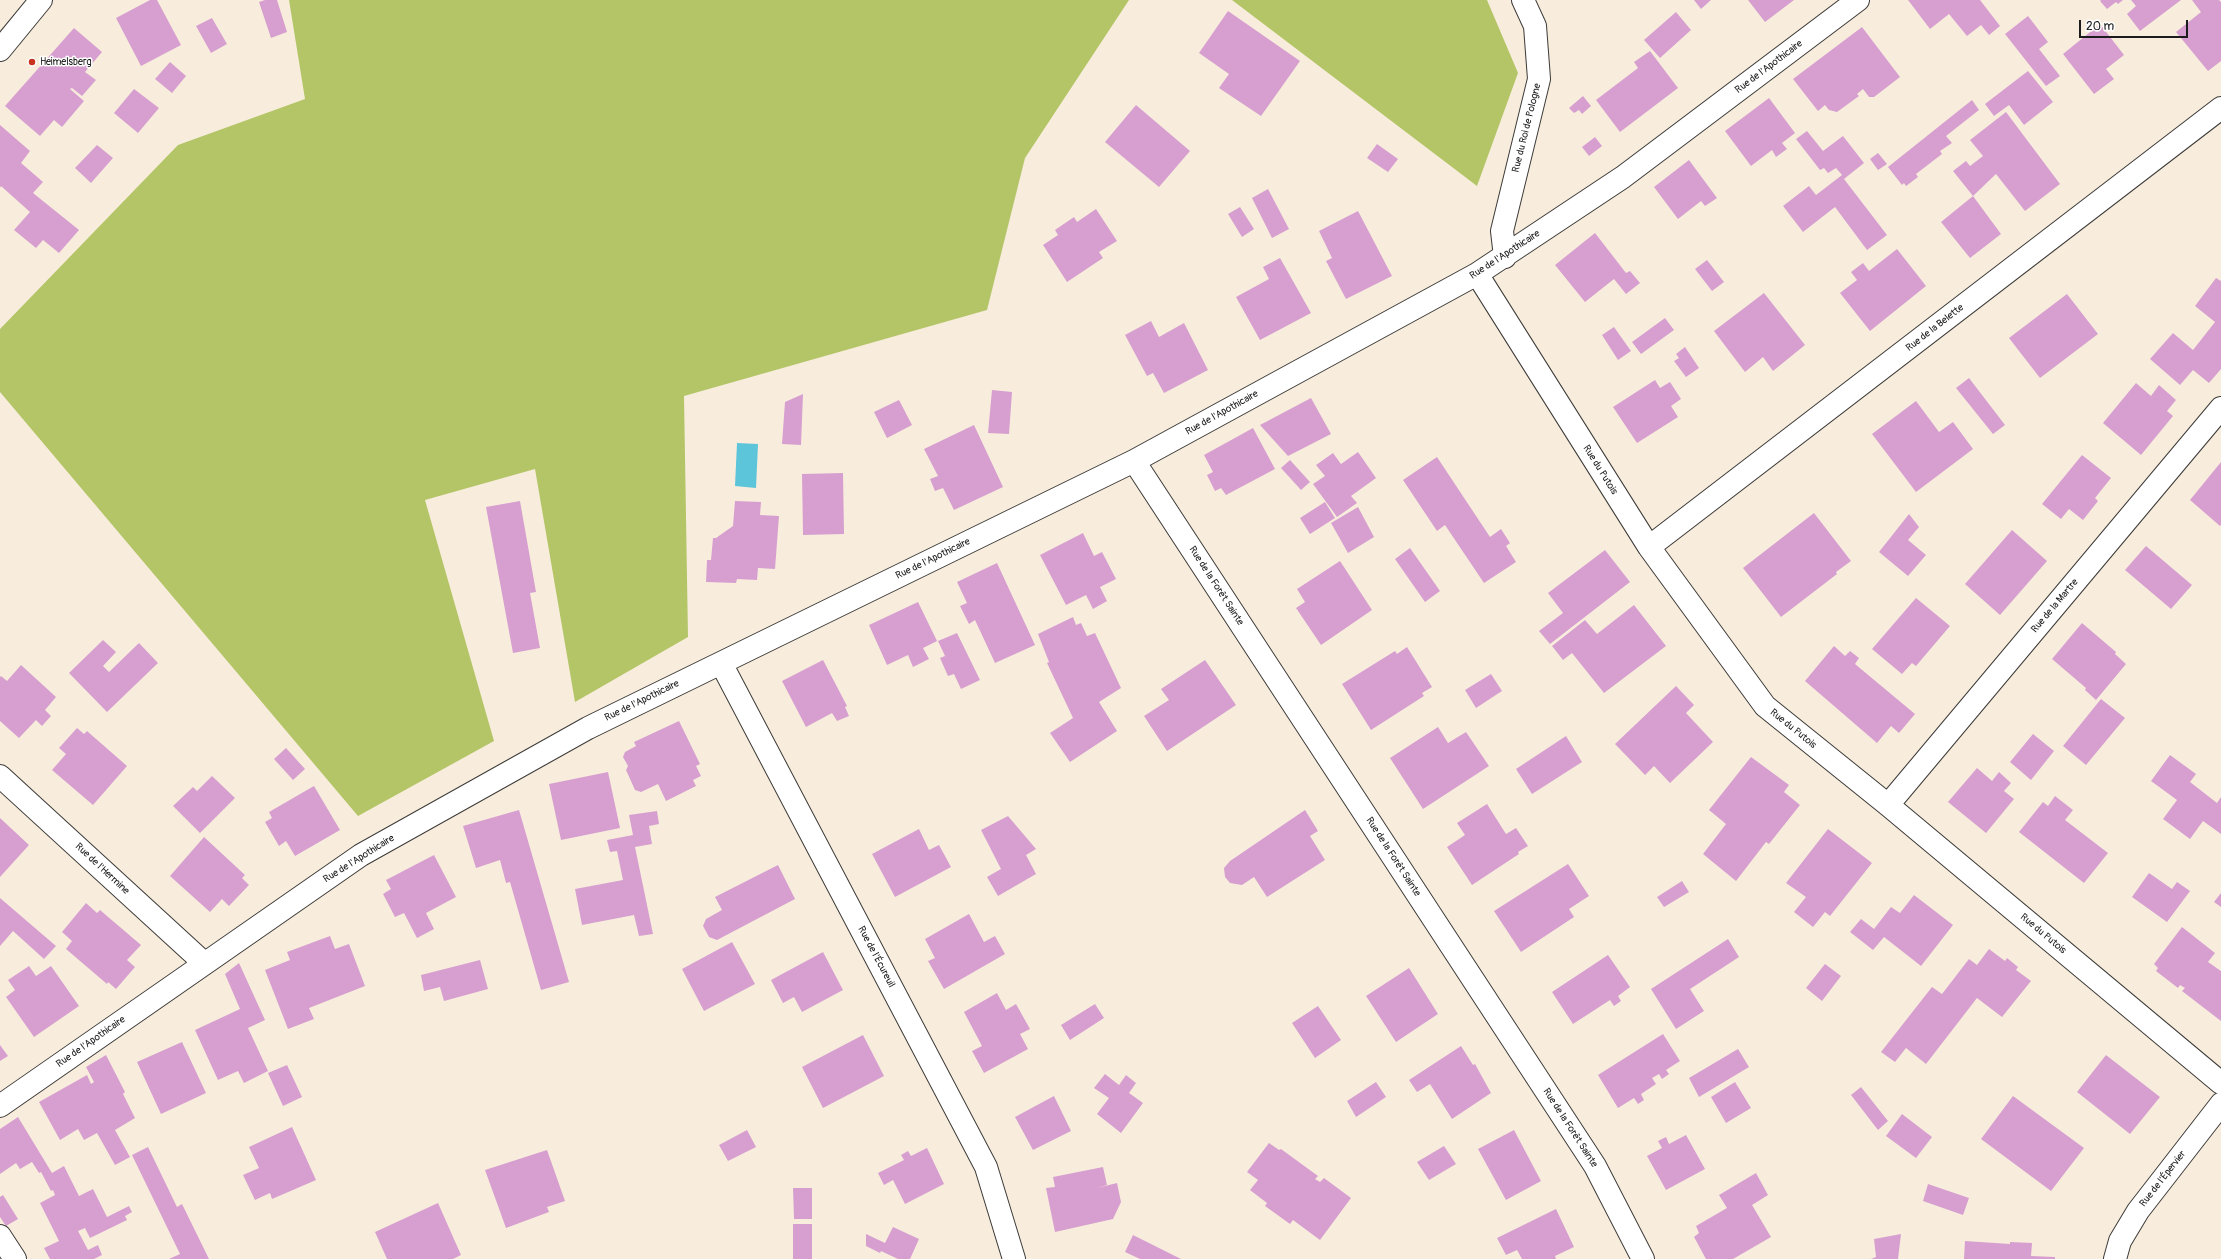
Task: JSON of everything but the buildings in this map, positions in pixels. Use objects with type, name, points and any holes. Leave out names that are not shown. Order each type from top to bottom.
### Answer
[{"type":"street","points":[[0,50],[41,0]]},
{"type":"street","name":"Rue du Roi de Pologne","points":[[1504,257],[1502,231],[1539,79],[1535,26],[1523,0]]},
{"type":"street","name":"Rue de l'Apothicaire","points":[[0,1106],[360,855],[588,728],[1134,461],[1477,274],[1623,178],[1858,0]]},
{"type":"street","name":"Rue de la Belette","points":[[1649,548],[2221,108]]},
{"type":"street","name":"Rue du Putois","points":[[1477,274],[1649,548],[1765,706],[1888,805],[2221,1083]]},
{"type":"street","name":"Rue de la Martre","points":[[1888,805],[2221,408]]},
{"type":"street","name":"Rue de la Forêt Sainte","points":[[1134,461],[1595,1166],[1643,1259]]},
{"type":"street","name":"Rue de l'Écureuil","points":[[721,663],[986,1167],[1014,1259]]},
{"type":"street","name":"Rue de l'Hermine","points":[[0,776],[204,963]]},
{"type":"street","name":"Rue de l'Épervier","points":[[2115,1259],[2120,1241],[2138,1211],[2221,1104]]},
{"type":"street","points":[[0,1236],[15,1259]]},
{"type":"green space","points":[[289,0],[1129,0],[1025,158],[987,310],[684,396],[688,637],[575,702],[535,469],[425,500],[494,741],[358,816],[0,392],[0,329],[178,145],[305,99]]},
{"type":"green space","points":[[1232,0],[1487,0],[1518,73],[1477,186]]},
{"type":"water","points":[[737,443],[758,444],[756,488],[735,486]]},
{"type":"place","name":"Heimelsberg","points":[[32,62]]}]
